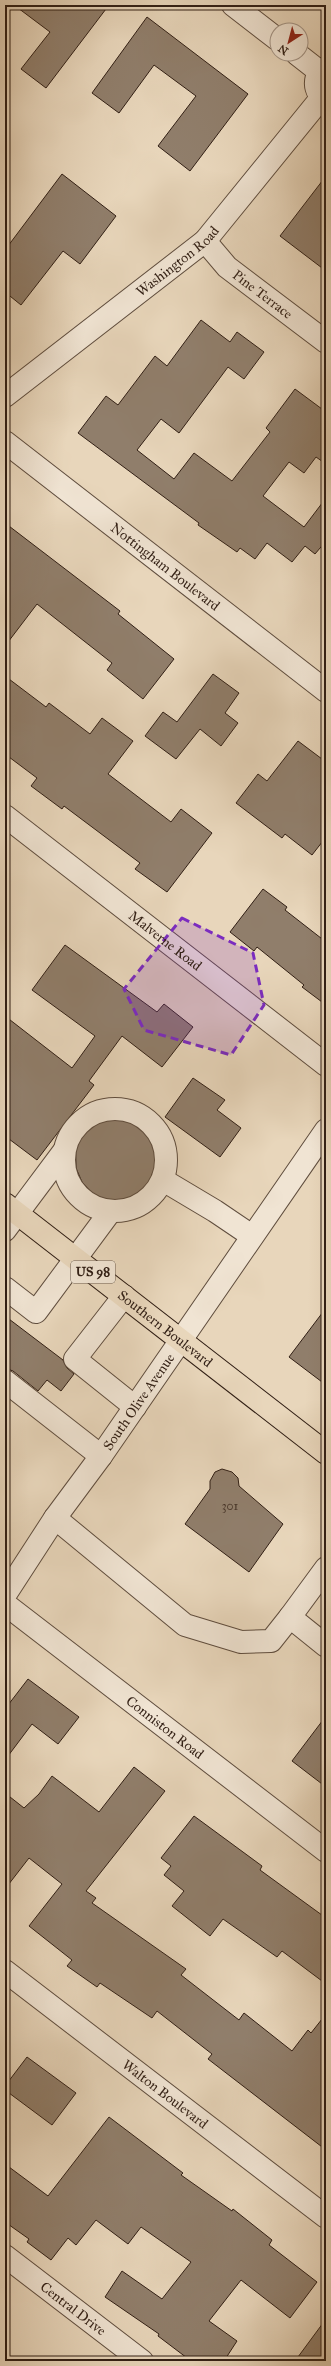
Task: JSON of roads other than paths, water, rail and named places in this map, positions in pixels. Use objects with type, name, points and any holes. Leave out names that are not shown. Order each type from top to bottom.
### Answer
[{"type":"main road","name":"Southern Boulevard","points":[[9,1215],[76,1259],[326,1453]]},
{"type":"street","points":[[233,5],[269,33]]},
{"type":"street","points":[[309,61],[323,70],[316,82],[316,88],[324,98]]},
{"type":"street","name":"Washington Road","points":[[5,396],[205,241],[324,98]]},
{"type":"street","name":"Pine Terrace","points":[[205,241],[227,267],[326,342]]},
{"type":"street","name":"Nottingham Boulevard","points":[[5,442],[326,691]]},
{"type":"street","name":"Malverne Road","points":[[5,816],[326,1065]]},
{"type":"street","points":[[9,1215],[64,1151],[70,1135],[80,1122],[95,1113],[112,1109],[129,1111],[145,1118],[157,1130],[164,1146],[166,1163],[163,1180],[154,1194],[142,1204],[127,1211],[110,1212],[94,1207],[80,1198],[69,1184],[64,1168],[64,1151]]},
{"type":"street","name":"South Olive Avenue","points":[[5,1595],[55,1518],[101,1456],[326,1130]]},
{"type":"street","points":[[163,1180],[215,1211],[252,1236]]},
{"type":"street","points":[[5,1288],[36,1312],[110,1212]]},
{"type":"street","points":[[124,1296],[75,1359],[135,1406]]},
{"type":"street","points":[[5,1381],[101,1456]]},
{"type":"street","points":[[55,1518],[185,1625],[241,1642],[271,1641],[326,1568]]},
{"type":"street","name":"Conniston Road","points":[[5,1604],[326,1851]]},
{"type":"street","points":[[290,1617],[326,1646]]},
{"type":"street","name":"Walton Boulevard","points":[[5,1971],[326,2218]]},
{"type":"street","name":"Central Drive","points":[[5,2256],[142,2361]]}]
